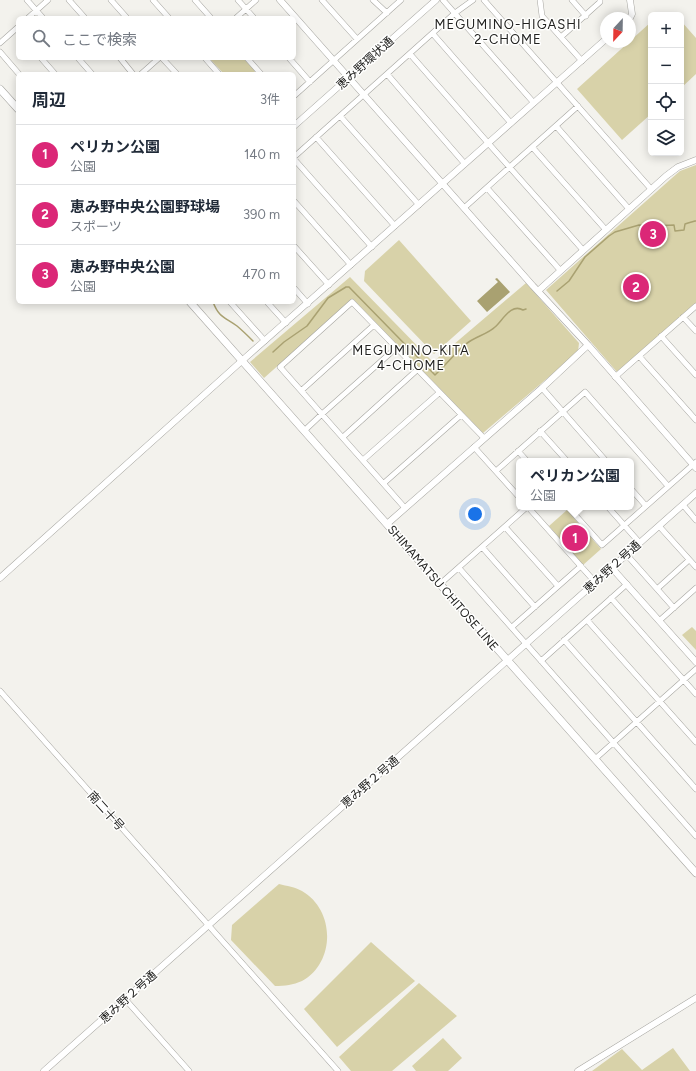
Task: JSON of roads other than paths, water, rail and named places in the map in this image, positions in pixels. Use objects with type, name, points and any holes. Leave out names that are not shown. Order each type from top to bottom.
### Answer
[{"type":"main road","points":[[0,89],[16,107]]},
{"type":"main road","name":"SHIMAMATSU CHITOSE LINE","points":[[192,304],[507,661],[695,869]]},
{"type":"street","points":[[27,0],[41,16]]},
{"type":"street","points":[[30,16],[48,0]]},
{"type":"street","points":[[69,0],[83,16]]},
{"type":"street","points":[[111,0],[125,16]]},
{"type":"street","points":[[153,0],[167,16]]},
{"type":"street","points":[[195,0],[209,16]]},
{"type":"street","points":[[238,0],[252,16]]},
{"type":"street","points":[[238,16],[256,0]]},
{"type":"street","points":[[280,0],[294,16]]},
{"type":"street","points":[[322,0],[357,39]]},
{"type":"street","points":[[373,0],[387,13]]},
{"type":"street","points":[[296,94],[401,0]]},
{"type":"street","name":"恵み野環状通","points":[[296,124],[436,0]]},
{"type":"street","points":[[443,0],[534,103]]},
{"type":"street","points":[[296,156],[455,14],[473,0]]},
{"type":"street","points":[[484,0],[651,189]]},
{"type":"street","points":[[540,0],[542,16],[582,61]]},
{"type":"street","points":[[572,0],[586,16]]},
{"type":"street","points":[[561,37],[586,16],[600,2],[600,0]]},
{"type":"street","points":[[630,0],[632,12]]},
{"type":"street","points":[[296,18],[538,291],[695,465],[668,486],[602,545],[571,510]]},
{"type":"street","points":[[0,43],[16,30]]},
{"type":"street","points":[[433,34],[511,123]]},
{"type":"street","points":[[0,578],[600,44]]},
{"type":"street","points":[[0,52],[17,72]]},
{"type":"street","points":[[410,54],[583,250]]},
{"type":"street","points":[[43,60],[53,72]]},
{"type":"street","points":[[80,60],[90,72]]},
{"type":"street","points":[[122,60],[132,72]]},
{"type":"street","points":[[143,72],[157,60]]},
{"type":"street","points":[[164,60],[175,72]]},
{"type":"street","points":[[206,60],[217,72]]},
{"type":"street","points":[[249,60],[259,72]]},
{"type":"street","points":[[291,60],[310,82]]},
{"type":"street","points":[[387,74],[465,164]]},
{"type":"street","points":[[464,208],[578,106]]},
{"type":"street","points":[[340,116],[419,205]]},
{"type":"street","points":[[556,126],[629,209]]},
{"type":"street","points":[[316,137],[395,226]]},
{"type":"street","points":[[532,148],[606,230]]},
{"type":"street","points":[[296,160],[372,247]]},
{"type":"street","points":[[538,291],[666,176],[678,167],[696,160]]},
{"type":"street","points":[[487,188],[560,270]]},
{"type":"street","points":[[296,203],[351,265]]},
{"type":"street","points":[[296,248],[329,285]]},
{"type":"street","points":[[296,290],[308,304]]},
{"type":"street","points":[[405,508],[280,366],[352,302],[484,438]]},
{"type":"street","points":[[232,304],[265,341]]},
{"type":"street","points":[[269,304],[286,323]]},
{"type":"street","points":[[615,377],[696,306]]},
{"type":"street","points":[[683,317],[696,331]]},
{"type":"street","points":[[302,390],[374,325]]},
{"type":"street","points":[[662,336],[696,375]]},
{"type":"street","points":[[387,524],[542,388],[588,345]]},
{"type":"street","points":[[304,431],[396,348]]},
{"type":"street","points":[[639,356],[696,420]]},
{"type":"street","points":[[343,437],[417,370]]},
{"type":"street","points":[[542,388],[603,458]]},
{"type":"street","points":[[496,471],[585,392],[668,486]]},
{"type":"street","points":[[363,460],[439,393]]},
{"type":"street","points":[[384,483],[461,415]]},
{"type":"street","points":[[540,431],[564,458]]},
{"type":"street","points":[[474,447],[516,494]]},
{"type":"street","points":[[518,451],[524,458]]},
{"type":"street","points":[[634,492],[646,506]]},
{"type":"street","name":"恵み野２号通","points":[[44,1071],[127,1002],[611,567],[696,493]]},
{"type":"street","points":[[683,505],[696,520]]},
{"type":"street","points":[[440,584],[525,510]]},
{"type":"street","points":[[531,510],[595,582]]},
{"type":"street","points":[[611,510],[639,542]]},
{"type":"street","points":[[659,526],[696,567]]},
{"type":"street","points":[[505,527],[558,586]]},
{"type":"street","points":[[482,547],[535,607]]},
{"type":"street","points":[[626,554],[674,608]]},
{"type":"street","points":[[657,589],[689,560]]},
{"type":"street","points":[[512,627],[581,566]]},
{"type":"street","points":[[611,567],[696,662]]},
{"type":"street","points":[[459,568],[696,836]]},
{"type":"street","points":[[541,661],[627,584]]},
{"type":"street","points":[[659,621],[696,588]]},
{"type":"street","points":[[611,598],[696,694]]},
{"type":"street","points":[[587,620],[661,701],[696,742]]},
{"type":"street","points":[[564,640],[696,789]]},
{"type":"street","points":[[595,759],[696,669]]},
{"type":"street","name":"南二十号","points":[[0,691],[338,1071]]},
{"type":"street","points":[[578,1071],[696,998]]},
{"type":"street","points":[[127,1002],[188,1071]]},
{"type":"waterway","points":[[557,291],[569,281],[585,257],[615,232],[639,225],[674,225],[675,231],[684,230],[685,224],[696,221]]},
{"type":"waterway","points":[[273,352],[284,342],[307,326],[328,298],[346,287],[349,287],[435,375],[466,344],[492,329],[511,310],[519,308],[523,310],[526,309]]},
{"type":"waterway","points":[[214,304],[223,317],[237,326],[253,341]]},
{"type":"place","name":"恵み野中央公園","points":[[653,234]]},
{"type":"place","name":"恵み野中央公園野球場","points":[[636,287]]},
{"type":"place","name":"ペリカン公園","points":[[575,538]]},
{"type":"district","name":"MEGUMINO-HIGASHI 2-CHOME","points":[[508,32]]},
{"type":"district","name":"MEGUMINO-KITA 4-CHOME","points":[[411,358]]}]
